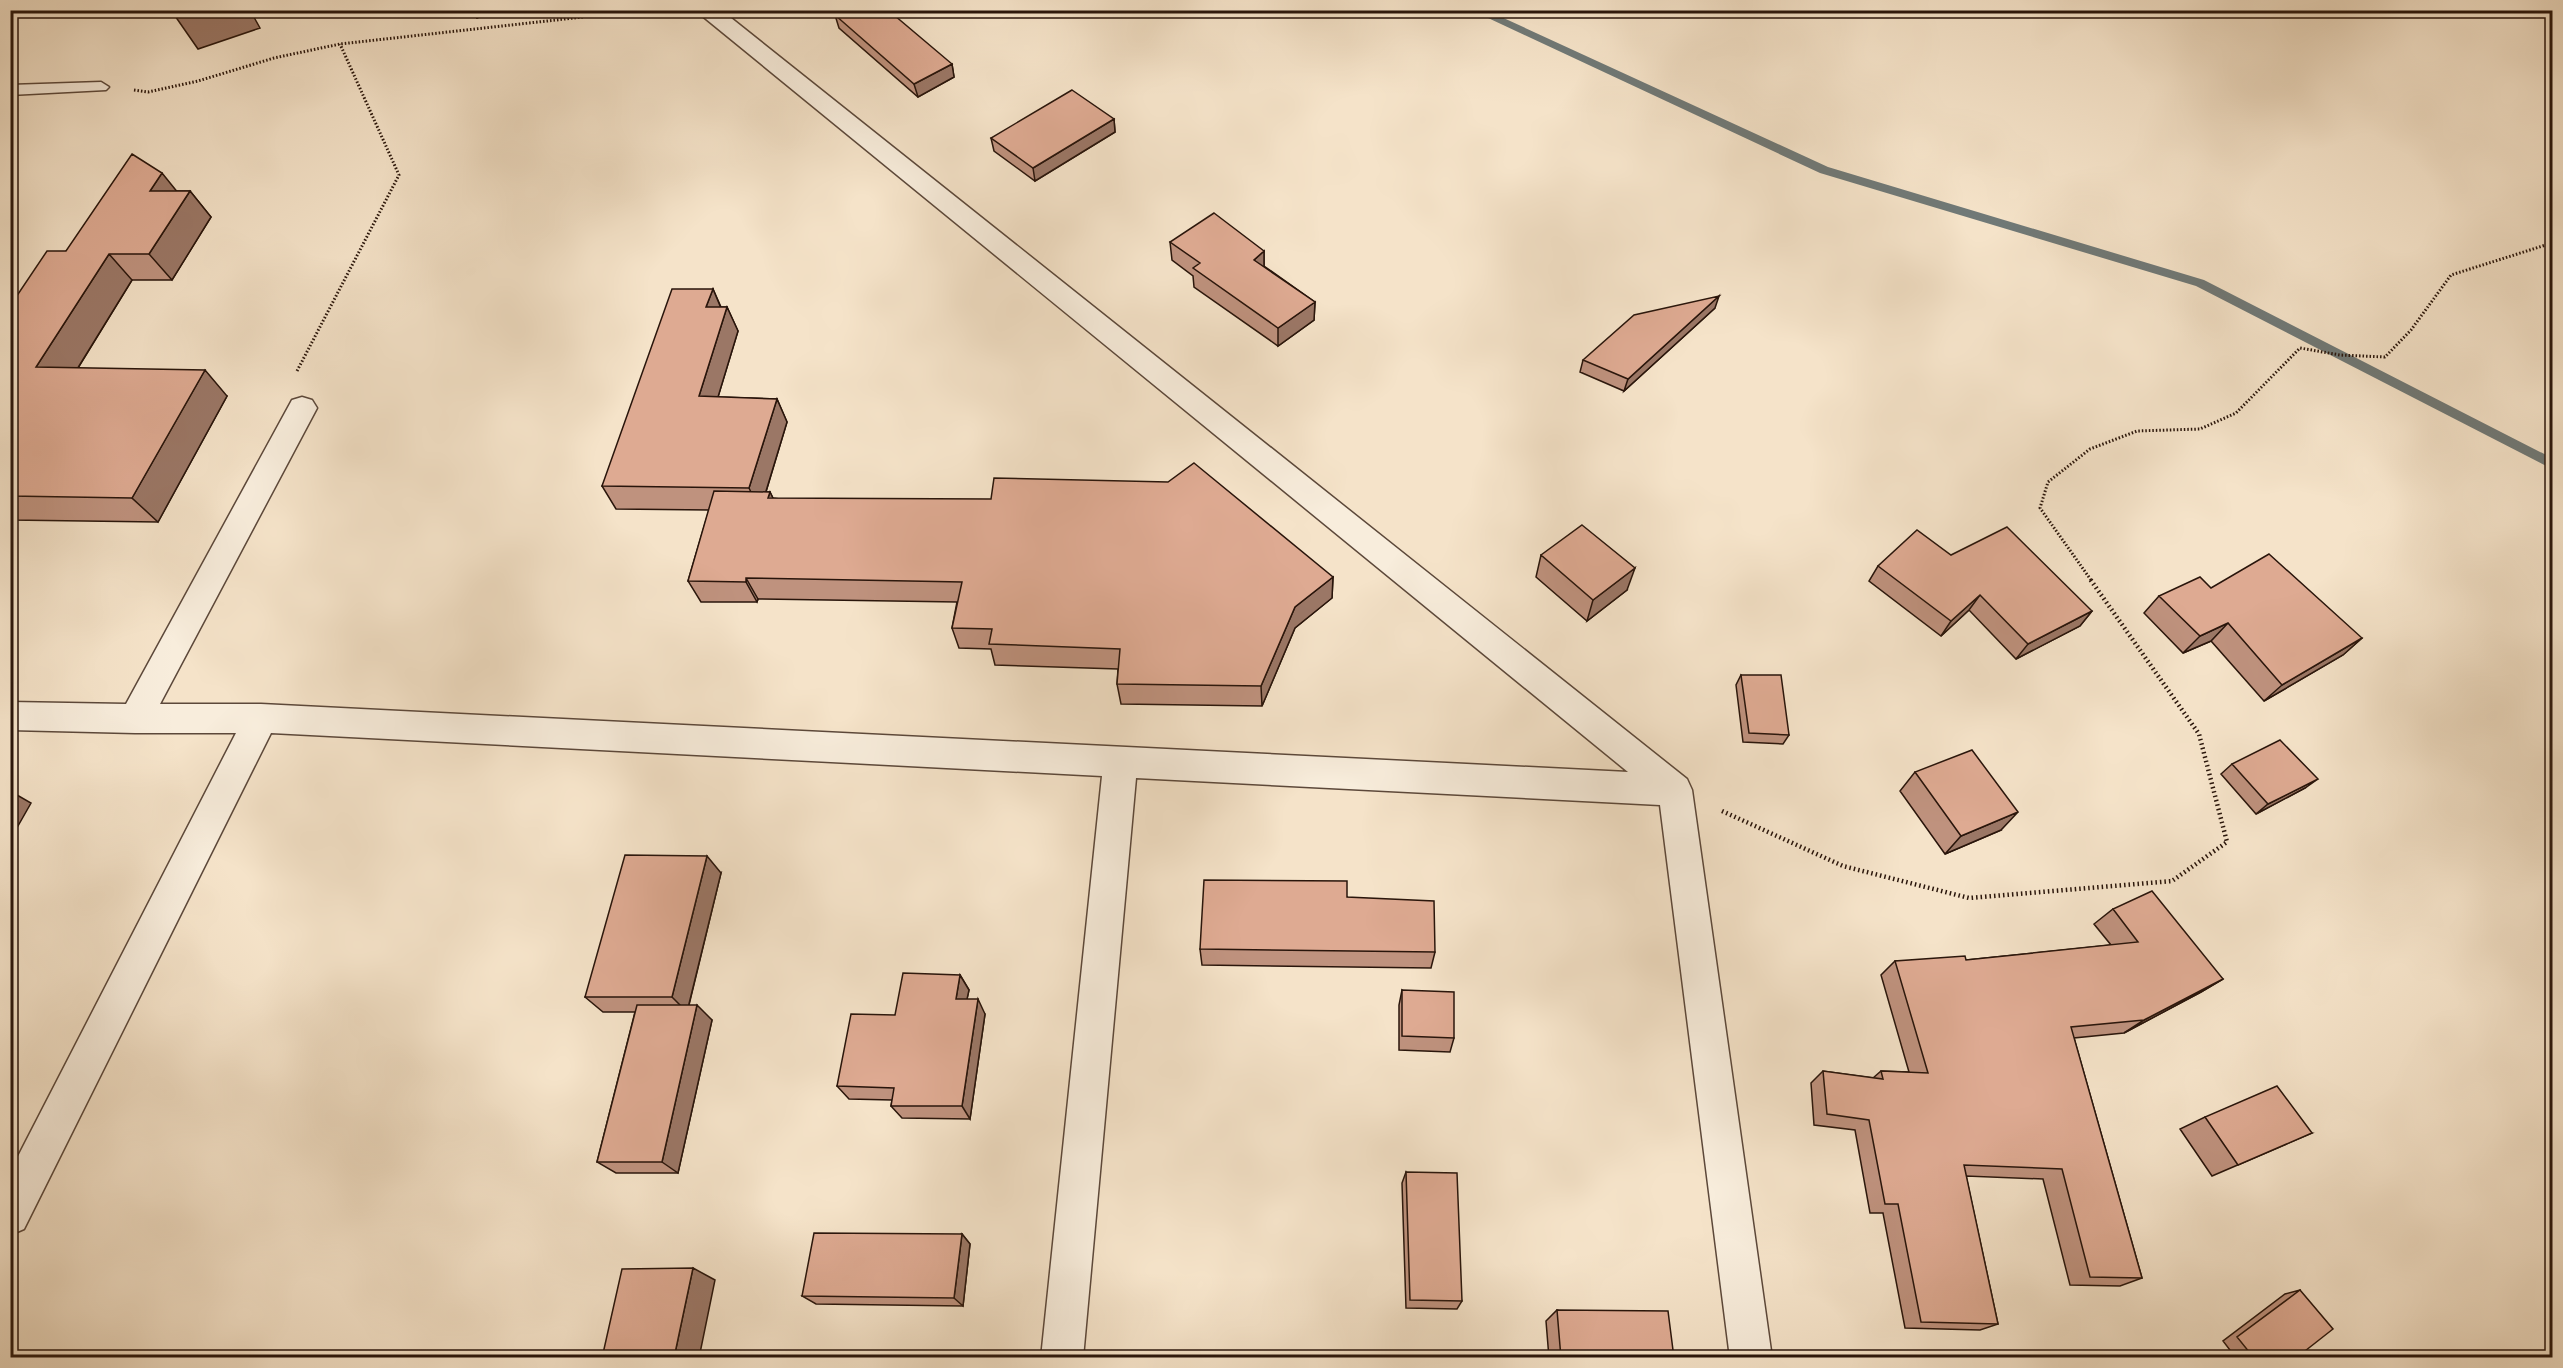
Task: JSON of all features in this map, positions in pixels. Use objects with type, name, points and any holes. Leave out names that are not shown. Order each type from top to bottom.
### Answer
[{"type":"street","points":[[706,10],[1675,790],[1751,1358]]},
{"type":"street","points":[[135,719],[302,408]]},
{"type":"street","points":[[10,716],[135,719],[261,718],[1675,790]]},
{"type":"street","points":[[10,1215],[261,718]]},
{"type":"street","points":[[1062,1358],[1121,760]]},
{"type":"lane","points":[[10,90],[101,87]]},
{"type":"path","points":[[101,87],[148,92],[198,81],[274,58],[340,44],[583,17],[598,10]]},
{"type":"path","points":[[302,408],[285,394],[399,174],[340,44]]},
{"type":"path","points":[[1675,790],[1843,866],[1969,898],[2172,881],[2227,842],[2199,734],[2040,508],[2048,482],[2090,449],[2137,431],[2200,429],[2236,413],[2300,348],[2340,355],[2385,357],[2411,330],[2451,275],[2553,243]]},
{"type":"building","points":[[845,10],[888,10],[952,64],[914,84],[835,15]]},
{"type":"building","points":[[1072,90],[1114,119],[1033,168],[991,138]]},
{"type":"building","points":[[132,154],[162,173],[150,191],[190,191],[149,254],[109,254],[36,367],[205,370],[132,498],[10,496],[10,306],[47,251],[66,251]]},
{"type":"building","points":[[1214,213],[1264,251],[1254,260],[1315,302],[1278,328],[1193,268],[1200,263],[1170,242]]},
{"type":"building","points":[[672,289],[713,289],[706,307],[727,307],[699,396],[777,399],[749,488],[602,486]]},
{"type":"building","points":[[1719,296],[1628,379],[1583,360],[1634,315]]},
{"type":"building","points":[[1194,463],[1333,577],[1295,607],[1261,686],[1117,684],[1120,649],[989,644],[992,629],[952,628],[962,582],[746,578],[746,582],[688,581],[714,491],[770,492],[768,498],[991,499],[994,478],[1168,482]]},
{"type":"building","points":[[1582,525],[1635,568],[1593,600],[1541,555]]},
{"type":"building","points":[[2007,527],[2092,611],[2028,644],[1980,595],[1951,621],[1878,566],[1917,530],[1951,555]]},
{"type":"building","points":[[2269,554],[2362,638],[2282,685],[2228,623],[2200,636],[2159,596],[2200,577],[2211,588]]},
{"type":"building","points":[[1741,675],[1781,675],[1789,735],[1749,733]]},
{"type":"building","points":[[2280,740],[2318,779],[2268,804],[2232,764]]},
{"type":"building","points":[[1972,750],[2018,812],[1961,836],[1915,772]]},
{"type":"building","points":[[625,855],[707,856],[672,997],[585,997]]},
{"type":"building","points":[[1204,880],[1347,881],[1347,897],[1434,901],[1435,952],[1200,949]]},
{"type":"building","points":[[2152,891],[2223,979],[2144,1020],[2071,1027],[2142,1278],[2090,1277],[2062,1169],[1964,1165],[1998,1324],[1921,1322],[1898,1204],[1885,1204],[1869,1120],[1827,1114],[1823,1071],[1883,1079],[1881,1071],[1928,1073],[1895,961],[1965,956],[1966,960],[2138,942],[2113,909]]},
{"type":"building","points":[[903,973],[960,975],[956,999],[978,999],[962,1106],[891,1106],[894,1088],[837,1086],[851,1014],[895,1015]]},
{"type":"building","points":[[1402,990],[1454,992],[1454,1038],[1402,1036]]},
{"type":"building","points":[[637,1005],[697,1005],[662,1162],[597,1162]]},
{"type":"building","points":[[2277,1086],[2312,1133],[2238,1165],[2205,1117]]},
{"type":"building","points":[[1406,1172],[1457,1173],[1462,1301],[1410,1300]]},
{"type":"building","points":[[814,1233],[962,1234],[954,1298],[802,1296]]},
{"type":"building","points":[[693,1268],[674,1358],[602,1358],[622,1269]]},
{"type":"building","points":[[2300,1290],[2333,1329],[2296,1358],[2254,1358],[2237,1337]]},
{"type":"building","points":[[1557,1310],[1668,1311],[1674,1358],[1561,1358]]},
{"type":"waterway","points":[[1476,10],[1824,170],[2200,283],[2552,464]]}]
